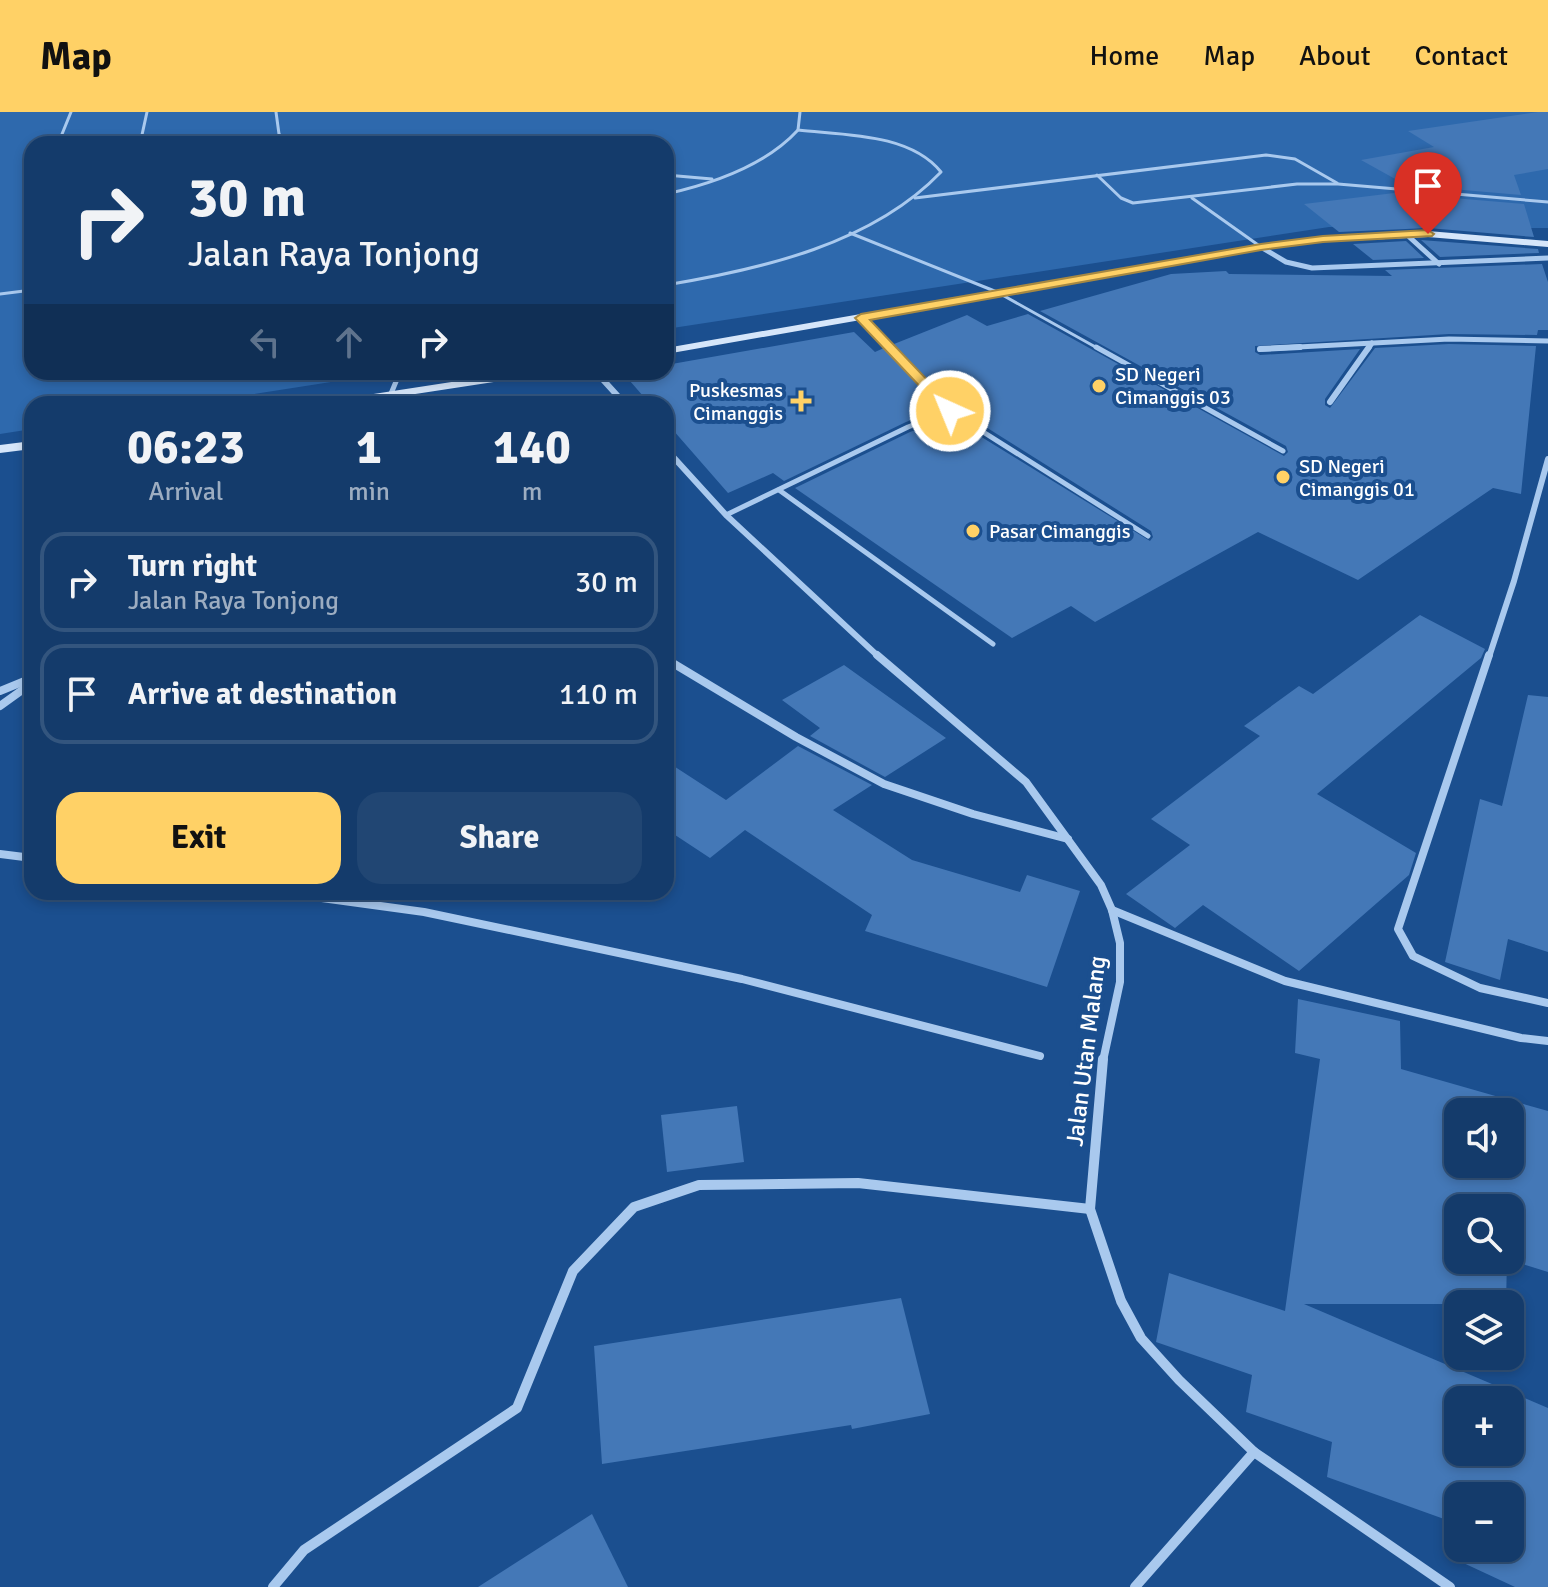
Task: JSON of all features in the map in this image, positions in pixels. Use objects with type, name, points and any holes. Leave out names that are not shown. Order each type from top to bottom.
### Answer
[{"type":"main road","points":[[674,350],[997,292],[1323,239],[1406,234],[1476,236],[1548,244]]},
{"type":"main road","points":[[390,396],[489,380]]},
{"type":"main road","points":[[0,449],[24,446]]},
{"type":"street","points":[[1406,234],[1440,264]]},
{"type":"street","points":[[1261,247],[1286,262],[1312,268],[1548,258]]},
{"type":"street","points":[[1260,349],[1449,339],[1548,341]]},
{"type":"street","points":[[1330,402],[1372,343]]},
{"type":"street","points":[[603,380],[618,396]]},
{"type":"street","name":"Jalan Utan Malang","points":[[674,458],[726,515],[894,671],[1026,782],[1101,885],[1112,910],[1120,943],[1120,982],[1100,1073],[1090,1209],[1121,1301],[1141,1338],[1179,1380],[1254,1452],[1450,1587]]},
{"type":"street","points":[[1548,459],[1514,581],[1398,929],[1413,956],[1480,988],[1548,1003]]},
{"type":"street","points":[[674,664],[796,737],[884,784],[973,814],[1069,840]]},
{"type":"street","points":[[0,691],[24,683]]},
{"type":"street","points":[[0,706],[24,686]]},
{"type":"street","points":[[0,854],[24,857]]},
{"type":"street","points":[[336,900],[424,912],[742,979],[1040,1056]]},
{"type":"street","points":[[1112,910],[1285,981],[1521,1038],[1548,1041]]},
{"type":"street","points":[[273,1587],[304,1550],[517,1408],[573,1271],[634,1207],[699,1185],[858,1183],[1090,1209]]},
{"type":"street","points":[[1135,1587],[1254,1452]]},
{"type":"lane","points":[[61,136],[71,112]]},
{"type":"lane","points":[[142,136],[147,112]]},
{"type":"lane","points":[[276,112],[281,136]]},
{"type":"lane","points":[[674,192],[716,179],[790,140],[798,130],[800,112]]},
{"type":"lane","points":[[674,283],[747,269],[850,233],[915,198],[933,184],[941,172],[927,155],[894,145],[798,130]]},
{"type":"lane","points":[[915,198],[1284,154],[1299,159],[1338,184]]},
{"type":"lane","points":[[1097,175],[1121,198],[1133,203],[1297,184],[1338,184],[1548,202]]},
{"type":"lane","points":[[674,176],[716,179]]},
{"type":"lane","points":[[1192,198],[1261,247]]},
{"type":"lane","points":[[850,233],[997,292],[1283,451]]},
{"type":"lane","points":[[0,294],[24,291]]},
{"type":"lane","points":[[861,318],[950,411],[1148,536]]},
{"type":"lane","points":[[390,396],[397,380]]},
{"type":"lane","points":[[726,515],[908,427],[950,411]]},
{"type":"lane","points":[[779,490],[993,644]]},
{"type":"shaded area","points":[[0,112],[1548,112],[1548,228],[1329,227],[674,328],[674,136],[24,136],[24,380],[344,380],[242,396],[24,396],[24,430],[0,434]]},
{"type":"building","points":[[1548,112],[1548,169],[1514,175],[1521,195],[1406,185],[1361,160],[1434,147],[1408,131]]},
{"type":"building","points":[[1394,193],[1524,204],[1534,237],[1428,228],[1339,232],[1304,204]]},
{"type":"building","points":[[1421,240],[1538,249],[1539,253],[1440,257]]},
{"type":"building","points":[[1406,241],[1424,258],[1373,260],[1353,244]]},
{"type":"building","points":[[1542,264],[1548,282],[1548,330],[1538,330],[1537,335],[1449,334],[1255,346],[1255,352],[1260,355],[1360,349],[1325,399],[1325,405],[1330,408],[1375,348],[1449,344],[1536,346],[1521,494],[1493,488],[1358,580],[1258,532],[1095,622],[1071,606],[1012,638],[795,488],[910,432],[949,417],[1150,541],[1153,537],[1151,531],[954,407],[894,344],[967,315],[987,326],[1028,314],[1284,456],[1288,452],[1286,446],[1040,311],[1171,274],[1226,271],[1229,274],[1392,276],[1385,270]]},
{"type":"building","points":[[854,332],[875,352],[884,348],[940,409],[906,422],[784,481],[773,473],[728,493],[674,431],[674,396],[643,396],[629,380],[674,380],[674,364]]},
{"type":"building","points":[[1420,615],[1485,649],[1481,658],[1317,794],[1416,853],[1409,875],[1299,971],[1203,905],[1175,928],[1126,894],[1190,845],[1151,819],[1260,736],[1244,726],[1299,686],[1313,694]]},
{"type":"building","points":[[844,665],[946,738],[885,777],[810,736],[820,728],[782,700]]},
{"type":"building","points":[[1528,695],[1548,697],[1548,952],[1508,939],[1500,980],[1445,962],[1480,799],[1502,806]]},
{"type":"building","points":[[798,746],[872,785],[833,810],[912,860],[1020,892],[1027,875],[1080,891],[1047,987],[865,931],[872,915],[745,830],[710,858],[674,834],[674,766],[726,800]]},
{"type":"building","points":[[1298,999],[1400,1021],[1401,1069],[1502,1098],[1444,1098],[1444,1178],[1524,1178],[1524,1104],[1548,1111],[1548,1272],[1524,1264],[1524,1194],[1444,1194],[1444,1274],[1507,1274],[1506,1290],[1444,1290],[1444,1304],[1304,1304],[1444,1364],[1444,1370],[1459,1370],[1496,1386],[1444,1386],[1444,1466],[1524,1466],[1524,1398],[1548,1408],[1548,1587],[1515,1587],[1461,1562],[1524,1562],[1524,1482],[1444,1482],[1444,1519],[1327,1477],[1332,1442],[1246,1412],[1252,1375],[1156,1342],[1169,1273],[1285,1311],[1320,1059],[1295,1053]]},
{"type":"building","points":[[737,1106],[744,1162],[667,1172],[661,1115]]},
{"type":"building","points":[[901,1298],[930,1414],[852,1429],[851,1425],[602,1464],[594,1346]]},
{"type":"building","points":[[592,1514],[628,1587],[478,1587]]},
{"type":"place","name":"SD Negeri Cimanggis 03","points":[[1099,386]]},
{"type":"place","name":"Puskesmas Cimanggis","points":[[801,401]]},
{"type":"place","name":"SD Negeri Cimanggis 01","points":[[1283,477]]},
{"type":"place","name":"Pasar Cimanggis","points":[[973,531]]},
{"type":"route","points":[[950,411],[861,318],[1261,247],[1323,239],[1428,234]]}]
